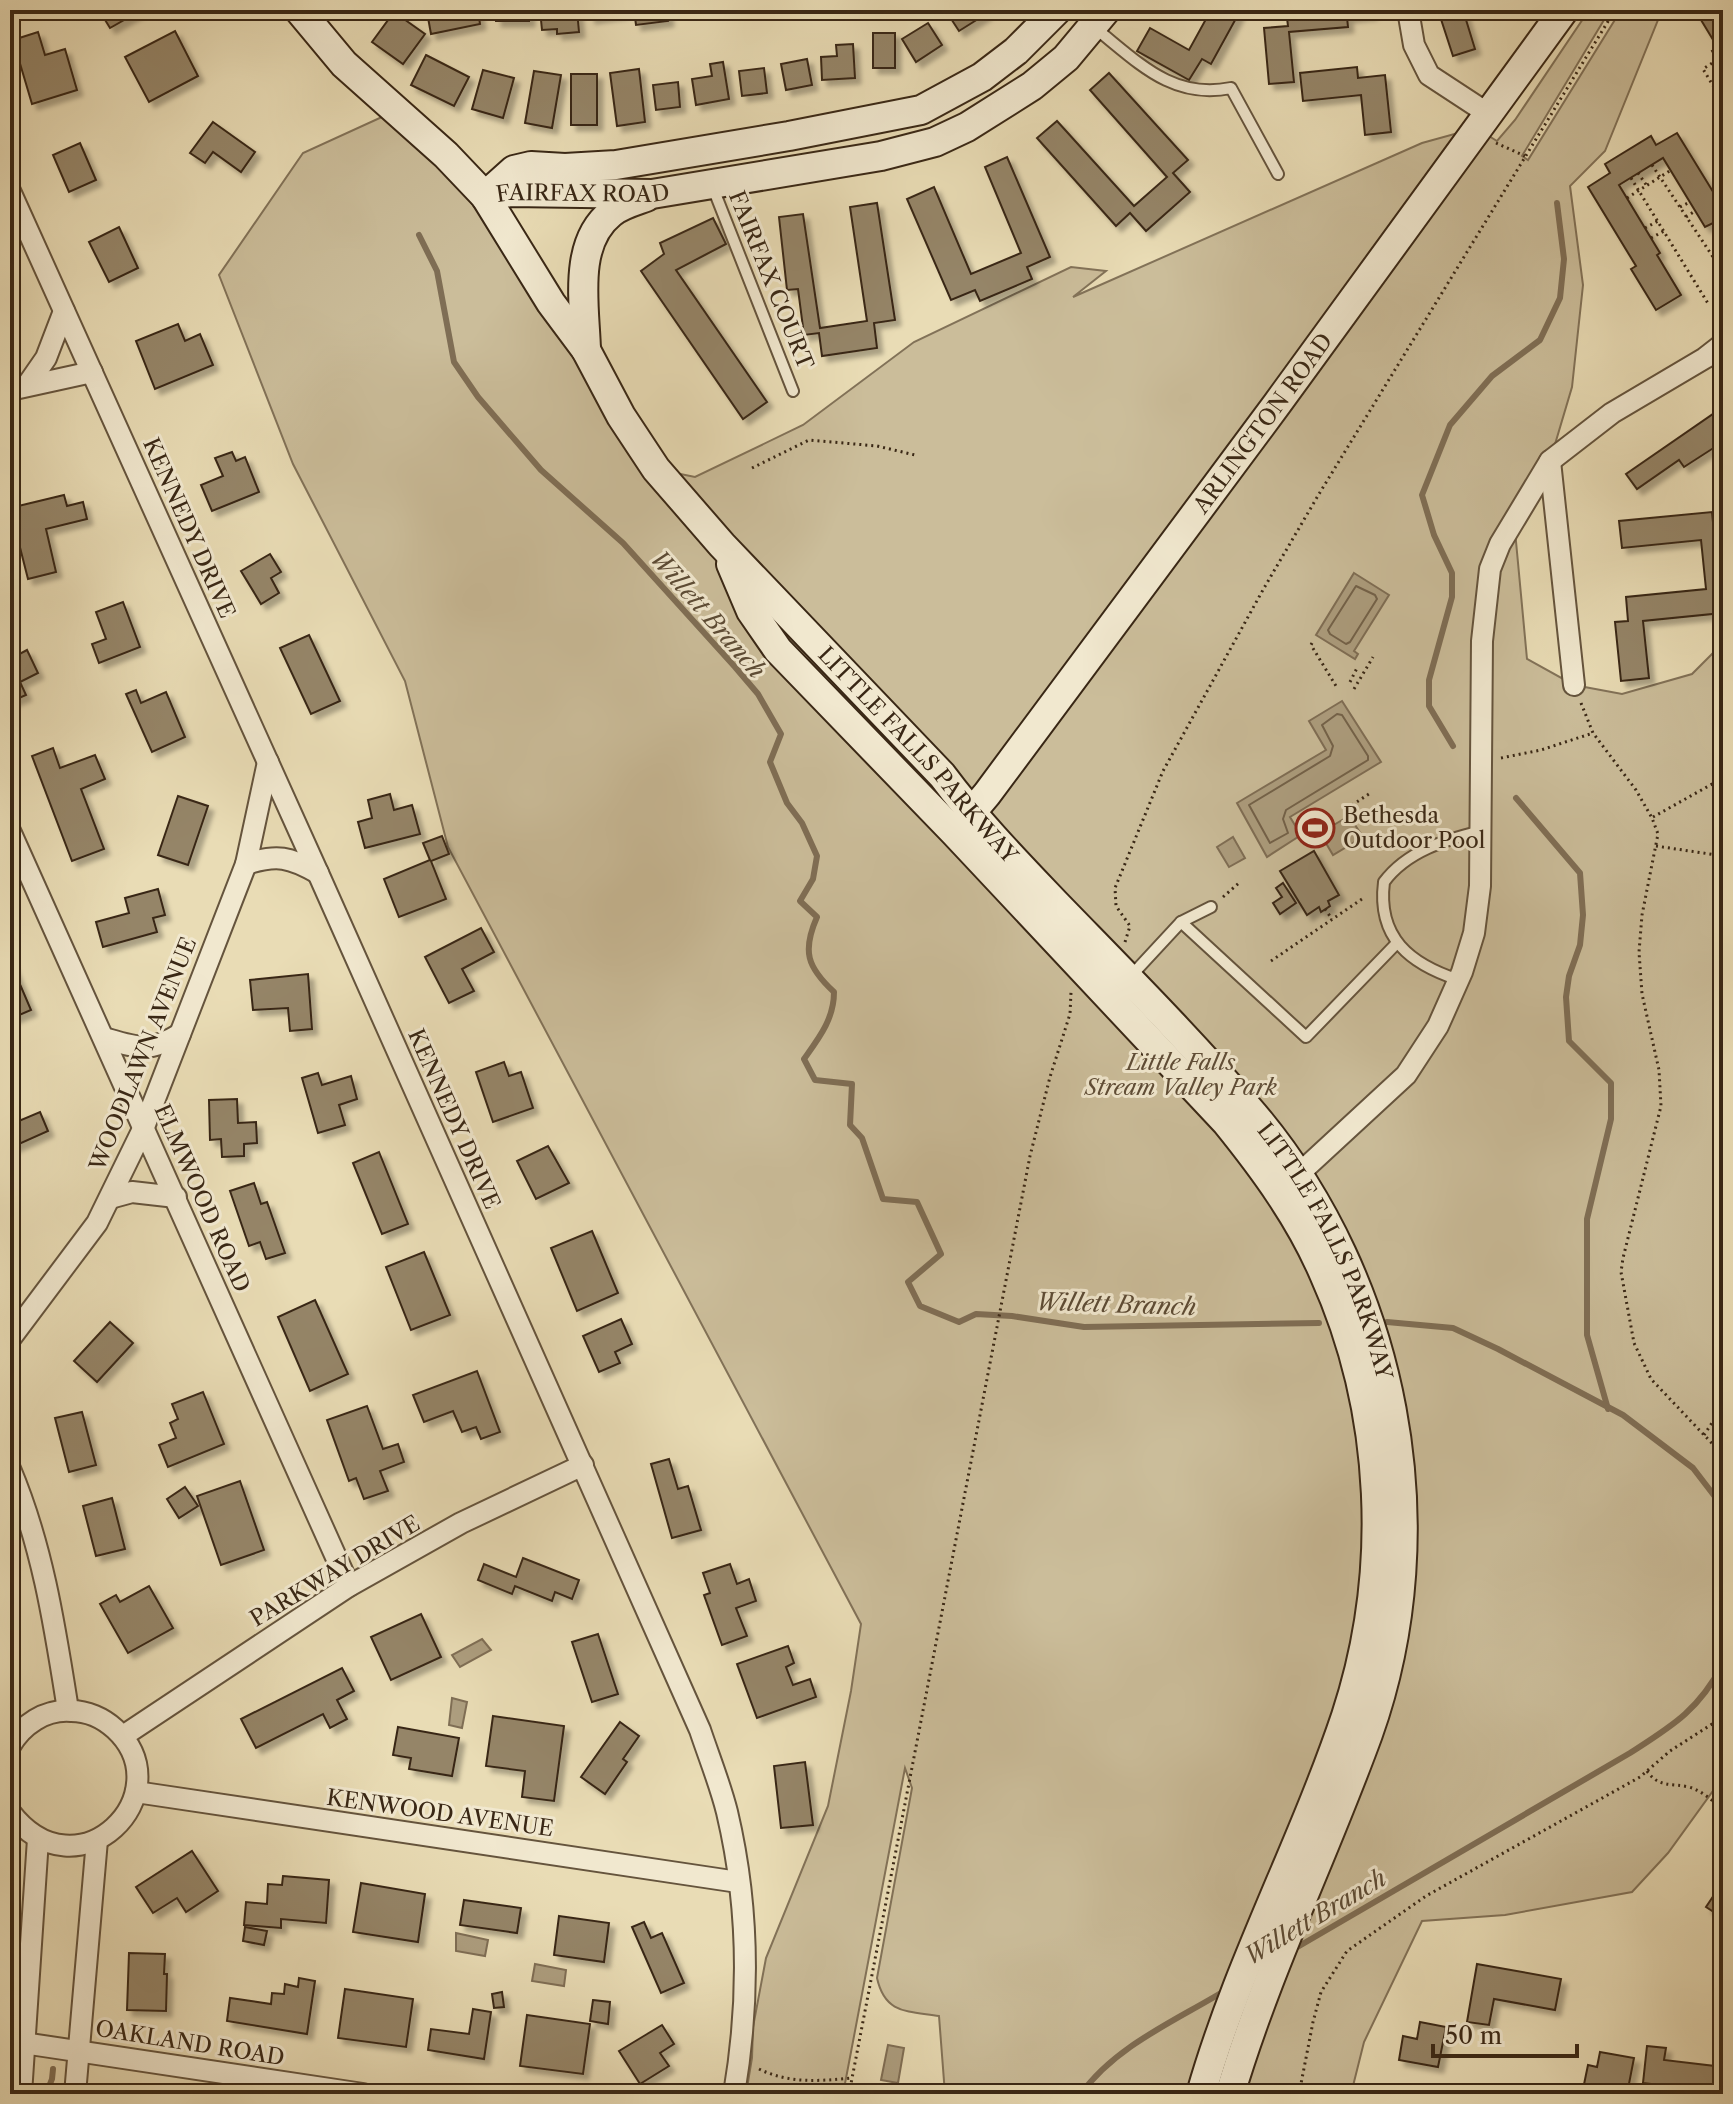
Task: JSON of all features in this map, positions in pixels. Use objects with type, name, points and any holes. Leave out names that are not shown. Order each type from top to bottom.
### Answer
[{"type":"main road","name":"LITTLE FALLS PARKWAY","points":[[299,10],[344,64],[446,155],[485,196],[551,303],[586,350],[621,416],[656,469],[722,545],[751,611],[778,650],[1128,979],[1246,1106],[1289,1183],[1344,1257],[1369,1318],[1380,1355],[1401,1467],[1403,1532],[1398,1595],[1389,1656],[1368,1733],[1267,1983],[1230,2094]]},
{"type":"main road","name":"FAIRFAX ROAD","points":[[485,196],[514,170],[531,166],[616,165],[921,110],[982,77],[1016,51],[1057,10]]},
{"type":"main road","name":"ARLINGTON ROAD","points":[[963,823],[1277,404],[1564,10]]},
{"type":"main road","name":"FAIRFAX ROAD","points":[[485,196],[511,192],[652,194],[881,156],[946,137],[999,109],[1066,58],[1100,18]]},
{"type":"main road","points":[[586,350],[585,259],[592,238],[611,213],[652,194]]},
{"type":"main road","name":"LITTLE FALLS PARKWAY","points":[[963,823],[1262,1166],[1289,1183],[1347,1329],[1365,1396],[1375,1461],[1377,1525],[1374,1580],[1362,1659],[1346,1714],[1230,2006],[1201,2094]]},
{"type":"street","points":[[1408,10],[1414,45],[1429,75],[1487,113]]},
{"type":"street","points":[[745,144],[751,178]]},
{"type":"street","name":"KENNEDY DRIVE","points":[[10,191],[700,1730],[727,1812],[746,1932],[746,1997],[734,2094]]},
{"type":"street","points":[[19,387],[46,358],[64,311]]},
{"type":"street","points":[[1289,1183],[1406,1075],[1438,1026],[1459,980],[1474,933],[1480,886],[1482,641],[1490,569],[1514,518],[1550,461],[1612,413],[1723,344]]},
{"type":"street","points":[[19,387],[92,372]]},
{"type":"street","points":[[1550,461],[1574,685]]},
{"type":"street","name":"WOODLAWN AVENUE","points":[[11,1342],[97,1223],[144,1127],[246,864],[268,762]]},
{"type":"street","name":"ELMWOOD ROAD","points":[[10,831],[349,1586]]},
{"type":"street","points":[[246,864],[267,857],[284,858],[318,873]]},
{"type":"street","points":[[104,1038],[144,1049],[160,1046],[180,1034]]},
{"type":"street","points":[[110,1198],[132,1192],[176,1197]]},
{"type":"street","name":"PARKWAY DRIVE","points":[[123,1736],[349,1586],[461,1523],[583,1465]]},
{"type":"street","points":[[10,1469],[37,1542],[51,1603],[68,1710]]},
{"type":"street","points":[[10,1746],[30,1722],[49,1713],[68,1710],[89,1713],[107,1722],[123,1736],[133,1753],[137,1772],[136,1792],[128,1812],[115,1828],[97,1840],[78,1846],[57,1845],[38,1839],[22,1827],[10,1812]]},
{"type":"street","name":"KENWOOD AVENUE","points":[[136,1792],[738,1882]]},
{"type":"street","points":[[21,2094],[18,2042],[38,1839]]},
{"type":"street","points":[[75,2094],[97,1840]]},
{"type":"street","name":"OAKLAND ROAD","points":[[18,2042],[363,2094]]},
{"type":"lane","points":[[1100,18],[1163,81],[1209,92],[1231,88],[1278,174]]},
{"type":"lane","name":"FAIRFAX COURT","points":[[711,185],[793,391]]},
{"type":"lane","points":[[1459,980],[1421,965],[1396,944],[1383,909],[1384,882],[1417,853],[1452,838],[1482,831]]},
{"type":"lane","points":[[1128,979],[1181,922],[1211,907]]},
{"type":"lane","points":[[1181,922],[1306,1037],[1396,944]]},
{"type":"path","points":[[1126,941],[1130,926],[1114,901],[1115,888],[1163,771],[1326,481],[1615,10]]},
{"type":"path","points":[[1717,60],[1703,69],[1723,102]]},
{"type":"path","points":[[1492,142],[1526,156]]},
{"type":"path","points":[[1652,165],[1723,272]]},
{"type":"path","points":[[1627,198],[1671,170]]},
{"type":"path","points":[[1638,173],[1647,186]]},
{"type":"path","points":[[1631,178],[1709,305]]},
{"type":"path","points":[[1680,207],[1690,202]]},
{"type":"path","points":[[1686,217],[1695,211]]},
{"type":"path","points":[[1645,228],[1658,221]]},
{"type":"path","points":[[1651,238],[1664,231]]},
{"type":"path","points":[[752,468],[809,440],[877,446],[915,455]]},
{"type":"path","points":[[1312,643],[1336,686]]},
{"type":"path","points":[[1354,689],[1373,657]]},
{"type":"path","points":[[1350,682],[1357,668]]},
{"type":"path","points":[[1574,685],[1593,733],[1636,790],[1658,834],[1642,915],[1639,952],[1642,994],[1659,1070],[1661,1106],[1621,1272],[1634,1343],[1651,1379],[1723,1455]]},
{"type":"path","points":[[1501,758],[1541,750],[1593,733]]},
{"type":"path","points":[[1652,818],[1723,778]]},
{"type":"path","points":[[1352,805],[1372,792]]},
{"type":"path","points":[[1656,846],[1723,856]]},
{"type":"path","points":[[1211,907],[1240,882]]},
{"type":"path","points":[[1271,961],[1362,899]]},
{"type":"path","points":[[1325,909],[1332,919]]},
{"type":"path","points":[[849,2094],[1030,1156],[1070,1014],[1073,985]]},
{"type":"path","points":[[1704,1435],[1723,1406]]},
{"type":"path","points":[[1299,2094],[1321,1992],[1347,1951],[1426,1896],[1647,1771],[1670,1751],[1723,1717]]},
{"type":"path","points":[[1647,1771],[1654,1781],[1691,1788],[1718,1805],[1723,1804]]},
{"type":"path","points":[[740,2060],[778,2078],[812,2082],[852,2078]]},
{"type":"green space","name":"Little Falls Stream Valley Park","points":[[1589,10],[1610,10],[1522,156],[1528,160],[1621,10],[1662,10],[1605,151],[1570,186],[1583,285],[1572,387],[1550,461],[1514,520],[1527,659],[1574,685],[1622,694],[1692,674],[1723,643],[1723,1777],[1668,1853],[1632,1892],[1505,1915],[1422,1921],[1364,2042],[1351,2094],[945,2094],[939,2016],[907,2011],[892,2005],[877,1978],[912,1788],[905,1768],[843,2094],[746,2094],[753,2027],[766,1958],[828,1806],[861,1624],[448,847],[405,681],[293,464],[219,275],[303,153],[395,111],[485,196],[656,469],[695,477],[803,425],[914,342],[1071,267],[1106,271],[1073,297],[1422,143],[1476,128],[1497,141],[1515,120]]},
{"type":"water","points":[[1354,573],[1389,595],[1354,651],[1358,654],[1355,659],[1316,635]]},
{"type":"water","points":[[1342,701],[1381,762],[1290,817],[1301,835],[1267,857],[1237,803],[1326,750],[1309,721]]},
{"type":"water","points":[[1349,816],[1363,837],[1333,855],[1320,833]]},
{"type":"water","points":[[1233,837],[1245,858],[1229,867],[1217,847]]},
{"type":"water","points":[[482,1639],[491,1650],[460,1667],[452,1655]]},
{"type":"water","points":[[452,1698],[467,1702],[462,1728],[449,1725]]},
{"type":"water","points":[[456,1933],[488,1940],[485,1956],[456,1951]]},
{"type":"water","points":[[535,1964],[566,1970],[564,1986],[532,1981]]},
{"type":"water","points":[[888,2045],[904,2048],[898,2083],[881,2080]]},
{"type":"building","points":[[99,10],[137,10],[138,12],[110,28]]},
{"type":"building","points":[[478,10],[480,24],[431,34],[427,12]]},
{"type":"building","points":[[496,10],[529,10],[529,21],[496,21]]},
{"type":"building","points":[[540,10],[577,10],[579,32],[557,34],[557,29],[542,30]]},
{"type":"building","points":[[589,10],[622,10],[623,13],[590,18]]},
{"type":"building","points":[[634,10],[667,10],[668,21],[636,25]]},
{"type":"building","points":[[983,10],[986,14],[959,31],[946,11]]},
{"type":"building","points":[[1211,10],[1239,13],[1211,64],[1202,59],[1189,80],[1137,51],[1150,28],[1189,50]]},
{"type":"building","points":[[1286,10],[1371,10],[1372,14],[1347,17],[1348,27],[1289,32],[1294,82],[1269,84],[1264,28],[1288,26]]},
{"type":"building","points":[[1438,10],[1463,10],[1475,49],[1453,56]]},
{"type":"building","points":[[1695,10],[1723,10],[1723,70],[1712,51],[1718,48]]},
{"type":"building","points":[[394,12],[425,34],[403,64],[372,42]]},
{"type":"building","points":[[928,23],[942,45],[916,62],[902,39]]},
{"type":"building","points":[[175,31],[198,76],[149,102],[125,57]]},
{"type":"building","points":[[38,32],[45,55],[65,49],[77,90],[32,104],[13,40]]},
{"type":"building","points":[[873,33],[895,33],[895,68],[873,68]]},
{"type":"building","points":[[853,44],[855,78],[822,80],[821,57],[837,56],[836,45]]},
{"type":"building","points":[[426,55],[469,77],[454,106],[411,85]]},
{"type":"building","points":[[807,59],[812,85],[786,90],[781,64]]},
{"type":"building","points":[[723,62],[729,99],[696,105],[692,79],[712,76],[710,64]]},
{"type":"building","points":[[1357,67],[1358,78],[1385,75],[1391,132],[1365,135],[1361,95],[1303,101],[1300,73]]},
{"type":"building","points":[[764,68],[767,93],[742,96],[739,71]]},
{"type":"building","points":[[639,69],[645,122],[617,126],[610,73]]},
{"type":"building","points":[[483,70],[514,78],[503,118],[472,109]]},
{"type":"building","points":[[534,71],[561,75],[552,128],[525,123]]},
{"type":"building","points":[[1109,73],[1188,160],[1173,173],[1190,192],[1146,231],[1130,213],[1116,226],[1037,138],[1057,121],[1134,206],[1167,177],[1090,90]]},
{"type":"building","points":[[571,74],[597,74],[597,125],[571,125]]},
{"type":"building","points":[[678,82],[680,107],[656,110],[653,85]]},
{"type":"building","points":[[213,122],[255,152],[241,172],[213,152],[205,163],[190,153]]},
{"type":"building","points":[[1677,133],[1723,208],[1723,239],[1713,223],[1705,227],[1663,158],[1619,185],[1681,295],[1656,310],[1631,269],[1636,266],[1588,187],[1610,173],[1605,164],[1651,136],[1656,145]]},
{"type":"building","points":[[80,143],[96,180],[69,192],[53,155]]},
{"type":"building","points":[[1007,157],[1050,257],[1027,267],[1032,279],[980,301],[975,290],[951,300],[907,199],[934,187],[971,274],[1021,253],[985,167]]},
{"type":"building","points":[[877,203],[895,320],[874,323],[877,348],[822,356],[819,333],[804,335],[798,289],[787,290],[779,217],[803,214],[820,328],[867,321],[850,207]]},
{"type":"building","points":[[713,218],[726,244],[676,270],[767,402],[743,419],[641,271],[664,254],[660,243]]},
{"type":"building","points":[[119,227],[138,268],[109,282],[89,242]]},
{"type":"building","points":[[178,324],[185,341],[200,334],[213,365],[155,389],[136,341]]},
{"type":"building","points":[[1713,414],[1723,428],[1723,459],[1715,447],[1684,467],[1679,460],[1637,489],[1626,474]]},
{"type":"building","points":[[232,452],[236,461],[245,457],[259,492],[212,511],[201,485],[223,476],[215,458]]},
{"type":"building","points":[[64,495],[67,506],[83,502],[87,519],[46,529],[56,572],[28,579],[10,508]]},
{"type":"building","points":[[1712,512],[1714,533],[1723,532],[1723,589],[1719,590],[1722,613],[1643,621],[1649,678],[1621,681],[1615,622],[1628,621],[1626,597],[1706,589],[1701,540],[1622,548],[1619,521]]},
{"type":"building","points":[[270,554],[281,572],[271,578],[279,593],[261,604],[241,571]]},
{"type":"building","points":[[123,602],[140,647],[99,663],[92,644],[106,639],[96,612]]},
{"type":"building","points":[[309,635],[340,701],[311,714],[280,648]]},
{"type":"building","points":[[11,646],[16,656],[27,650],[38,673],[20,682],[26,695],[10,702]]},
{"type":"building","points":[[136,690],[141,703],[166,692],[185,737],[152,752],[126,694]]},
{"type":"building","points":[[53,748],[60,768],[95,755],[105,779],[81,789],[104,849],[72,861],[32,756]]},
{"type":"building","points":[[390,794],[394,810],[412,805],[420,834],[365,848],[358,822],[372,818],[368,800]]},
{"type":"building","points":[[178,796],[208,806],[188,865],[158,855]]},
{"type":"building","points":[[442,836],[449,854],[431,861],[446,899],[399,917],[384,879],[430,860],[423,843]]},
{"type":"building","points":[[1314,851],[1339,895],[1328,901],[1330,906],[1321,912],[1319,907],[1307,915],[1280,871]]},
{"type":"building","points":[[1283,883],[1296,903],[1280,914],[1273,903],[1282,897],[1276,888]]},
{"type":"building","points":[[158,889],[165,915],[153,918],[157,932],[103,947],[96,922],[129,913],[125,898]]},
{"type":"building","points":[[481,928],[494,952],[462,969],[474,991],[449,1003],[425,957]]},
{"type":"building","points":[[10,961],[31,1010],[10,1019]]},
{"type":"building","points":[[308,974],[312,1029],[290,1031],[288,1008],[253,1010],[250,980]]},
{"type":"building","points":[[504,1062],[509,1076],[521,1072],[533,1108],[493,1122],[476,1072]]},
{"type":"building","points":[[318,1073],[322,1085],[351,1076],[357,1099],[339,1105],[345,1125],[318,1133],[302,1078]]},
{"type":"building","points":[[237,1099],[238,1123],[256,1122],[257,1143],[244,1144],[244,1156],[222,1157],[221,1139],[210,1140],[209,1100]]},
{"type":"building","points":[[40,1112],[48,1131],[10,1148],[10,1117],[16,1115],[19,1121]]},
{"type":"building","points":[[548,1146],[569,1183],[536,1199],[517,1161]]},
{"type":"building","points":[[379,1152],[408,1224],[382,1234],[353,1163]]},
{"type":"building","points":[[254,1183],[261,1204],[267,1202],[285,1253],[266,1259],[260,1242],[249,1246],[230,1191]]},
{"type":"building","points":[[592,1231],[618,1293],[577,1311],[551,1248]]},
{"type":"building","points":[[424,1252],[450,1315],[411,1330],[386,1267]]},
{"type":"building","points":[[315,1300],[348,1374],[310,1391],[278,1317]]},
{"type":"building","points":[[621,1319],[632,1344],[615,1352],[620,1363],[599,1372],[583,1336]]},
{"type":"building","points":[[110,1322],[133,1343],[97,1382],[74,1361]]},
{"type":"building","points":[[477,1371],[500,1432],[481,1439],[476,1427],[462,1432],[453,1411],[424,1422],[413,1395]]},
{"type":"building","points":[[203,1392],[224,1444],[168,1467],[159,1445],[176,1438],[170,1423],[178,1419],[172,1404]]},
{"type":"building","points":[[367,1406],[383,1449],[398,1444],[404,1462],[380,1471],[388,1491],[364,1499],[356,1478],[349,1481],[327,1420]]},
{"type":"building","points":[[82,1412],[96,1465],[69,1472],[55,1418]]},
{"type":"building","points":[[669,1459],[678,1489],[688,1486],[701,1530],[672,1538],[651,1464]]},
{"type":"building","points":[[240,1481],[264,1550],[221,1565],[197,1496]]},
{"type":"building","points":[[185,1487],[198,1506],[179,1518],[167,1499]]},
{"type":"building","points":[[112,1498],[125,1549],[96,1556],[83,1506]]},
{"type":"building","points":[[523,1558],[579,1580],[572,1599],[555,1592],[552,1601],[515,1586],[512,1594],[478,1580],[484,1564],[516,1577]]},
{"type":"building","points":[[730,1564],[737,1584],[749,1579],[756,1601],[736,1608],[747,1636],[722,1645],[704,1595],[710,1593],[703,1573]]},
{"type":"building","points":[[149,1586],[173,1628],[128,1653],[100,1604],[116,1595],[120,1602]]},
{"type":"building","points":[[421,1614],[441,1657],[391,1680],[371,1637]]},
{"type":"building","points":[[598,1634],[618,1694],[592,1702],[572,1642]]},
{"type":"building","points":[[788,1646],[794,1663],[786,1667],[793,1685],[810,1679],[816,1697],[757,1718],[737,1664]]},
{"type":"building","points":[[342,1668],[354,1691],[337,1700],[347,1719],[330,1728],[323,1714],[256,1748],[241,1719]]},
{"type":"building","points":[[493,1716],[564,1726],[554,1801],[522,1797],[525,1771],[486,1766]]},
{"type":"building","points":[[620,1722],[639,1736],[623,1759],[627,1762],[605,1794],[581,1777]]},
{"type":"building","points":[[398,1727],[459,1738],[452,1776],[409,1769],[411,1758],[393,1755]]},
{"type":"building","points":[[805,1762],[813,1825],[781,1828],[774,1766]]},
{"type":"building","points":[[192,1851],[218,1891],[186,1912],[177,1898],[153,1913],[136,1887]]},
{"type":"building","points":[[283,1876],[329,1880],[326,1923],[281,1919],[281,1928],[244,1925],[246,1902],[267,1904],[268,1884],[282,1885]]},
{"type":"building","points":[[361,1883],[425,1894],[418,1942],[353,1932]]},
{"type":"building","points":[[1723,1884],[1723,1918],[1706,1907]]},
{"type":"building","points":[[464,1900],[521,1908],[517,1933],[460,1925]]},
{"type":"building","points":[[559,1916],[609,1923],[604,1962],[554,1955]]},
{"type":"building","points":[[644,1922],[651,1938],[662,1933],[684,1983],[661,1993],[632,1927]]},
{"type":"building","points":[[245,1927],[267,1931],[264,1945],[243,1941]]},
{"type":"building","points":[[129,1953],[165,1954],[166,2011],[127,2010]]},
{"type":"building","points":[[1477,1964],[1561,1979],[1555,2010],[1494,1999],[1489,2025],[1467,2022]]},
{"type":"building","points":[[299,1978],[315,1981],[307,2034],[227,2021],[230,1998],[271,2004],[272,1993],[284,1994],[285,1984],[298,1987]]},
{"type":"building","points":[[345,1989],[413,1999],[406,2047],[338,2038]]},
{"type":"building","points":[[502,1992],[504,2007],[494,2008],[492,1994]]},
{"type":"building","points":[[593,2000],[610,2002],[608,2024],[590,2021]]},
{"type":"building","points":[[473,2009],[491,2012],[484,2059],[428,2050],[431,2029],[469,2034]]},
{"type":"building","points":[[527,2015],[590,2024],[583,2074],[520,2066]]},
{"type":"building","points":[[1420,2022],[1446,2027],[1438,2067],[1399,2060],[1403,2036],[1417,2039]]},
{"type":"building","points":[[662,2025],[674,2044],[660,2053],[669,2066],[640,2084],[619,2051]]},
{"type":"building","points":[[1647,2046],[1666,2048],[1664,2060],[1723,2067],[1720,2094],[1675,2094],[1675,2087],[1643,2083]]},
{"type":"building","points":[[1600,2052],[1634,2058],[1627,2094],[1582,2094],[1588,2065],[1597,2067]]},
{"type":"building","points":[[897,2084],[914,2094],[891,2094]]},
{"type":"waterway","points":[[1453,746],[1429,706],[1429,680],[1452,597],[1452,573],[1434,535],[1422,495],[1450,425],[1492,376],[1540,340],[1560,298],[1564,259],[1557,203]]},
{"type":"waterway","name":"Willett Branch","points":[[419,235],[437,271],[454,362],[478,397],[541,470],[623,543],[735,667],[758,694],[781,734],[770,762],[787,803],[802,823],[817,856],[813,879],[800,901],[817,917],[810,940],[810,958],[818,975],[834,992],[828,1020],[804,1059],[815,1080],[852,1084],[850,1125],[862,1138],[883,1199],[917,1202],[941,1254],[908,1282],[920,1306],[959,1322],[976,1314],[1084,1327],[1319,1323]]},
{"type":"waterway","points":[[1516,798],[1580,873],[1583,915],[1580,945],[1569,976],[1566,997],[1569,1041],[1611,1083],[1611,1119],[1587,1219],[1587,1335],[1608,1409]]},
{"type":"waterway","name":"Willett Branch","points":[[1387,1322],[1453,1328],[1623,1415],[1693,1468],[1716,1498],[1723,1513]]},
{"type":"waterway","name":"Willett Branch","points":[[1294,1949],[1659,1734],[1694,1706],[1723,1664]]},
{"type":"waterway","name":"Willett Branch","points":[[1081,2094],[1095,2077],[1129,2048],[1226,1990]]},
{"type":"waterway","points":[[46,2094],[53,2069]]},
{"type":"place","name":"Bethesda Outdoor Pool","points":[[1315,828]]}]
